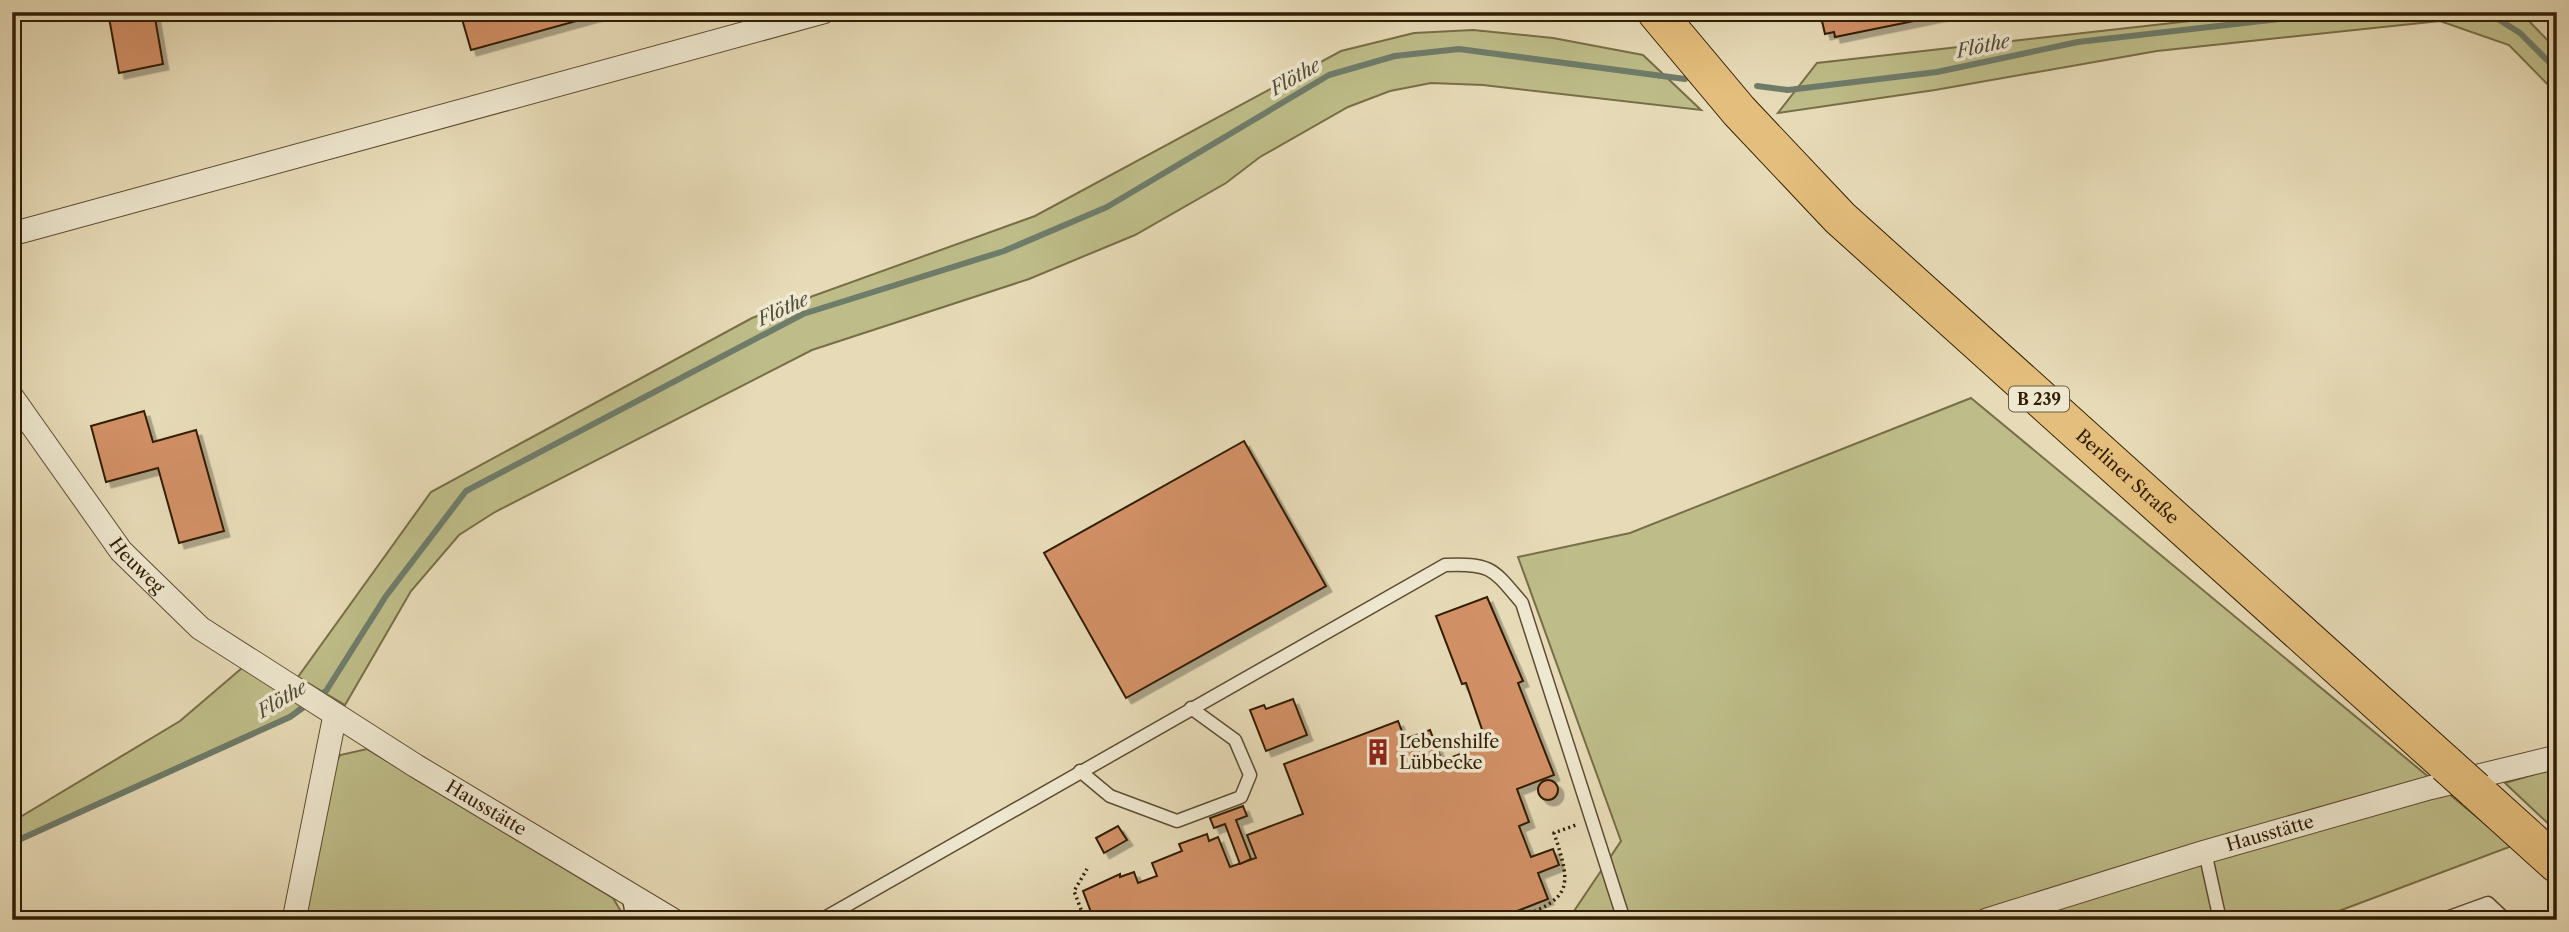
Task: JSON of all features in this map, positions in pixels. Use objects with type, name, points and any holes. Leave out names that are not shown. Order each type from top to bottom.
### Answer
[{"type":"main road","name":"Berliner Straße","points":[[1656,12],[1739,111],[1840,218],[2557,864]]},
{"type":"street","points":[[12,234],[823,12]]},
{"type":"street","name":"Heuweg","points":[[12,397],[121,551],[200,628],[302,693]]},
{"type":"street","name":"Hausstätte","points":[[302,693],[673,920]]},
{"type":"street","points":[[294,920],[335,715]]},
{"type":"street","name":"Hausstätte","points":[[1987,920],[2205,852],[2429,788],[2557,757]]},
{"type":"lane","points":[[821,920],[1446,565],[1479,564],[1497,574],[1522,603],[1624,920]]},
{"type":"lane","points":[[1080,771],[1110,796],[1177,821],[1241,797],[1250,775],[1235,740],[1191,708]]},
{"type":"lane","points":[[2205,852],[2220,920]]},
{"type":"lane","points":[[628,894],[633,920]]},
{"type":"lane","points":[[2441,920],[2488,902],[2506,920]]},
{"type":"path","points":[[1514,920],[1548,907],[1564,889],[1567,876],[1554,833],[1592,820]]},
{"type":"path","points":[[1085,920],[1074,891],[1087,869]]},
{"type":"shaded area","points":[[2270,12],[2512,12],[2529,21],[2557,50],[2557,94],[2509,45],[2440,21],[2157,51],[1935,90],[1778,113],[1817,63]]},
{"type":"shaded area","points":[[1473,30],[1553,38],[1643,55],[1701,110],[1483,85],[1431,83],[1390,91],[1348,107],[1260,157],[1226,183],[1135,235],[1029,279],[812,350],[495,512],[459,535],[411,591],[345,705],[298,677],[431,492],[752,318],[1035,216],[1341,51],[1414,33]]},
{"type":"shaded area","points":[[1971,398],[2512,846],[2315,920],[1568,920],[1621,841],[1518,557],[1630,533]]},
{"type":"shaded area","points":[[242,668],[302,705],[290,715],[12,841],[12,822],[180,721]]},
{"type":"shaded area","points":[[367,749],[613,898],[626,920],[301,920],[330,775],[340,755]]},
{"type":"shaded area","points":[[2550,770],[2557,776],[2557,832],[2505,783]]},
{"type":"building","points":[[108,12],[154,12],[163,64],[119,73]]},
{"type":"building","points":[[460,12],[609,12],[471,50]]},
{"type":"building","points":[[1815,12],[1958,12],[1835,37],[1834,32],[1825,34],[1822,21],[1831,19],[1830,13],[1816,17]]},
{"type":"building","points":[[144,411],[153,442],[196,430],[224,531],[179,543],[158,468],[106,482],[91,426]]},
{"type":"building","points":[[1244,441],[1326,586],[1126,698],[1044,553]]},
{"type":"building","name":"Lebenshilfe Lübbecke","points":[[1487,597],[1523,681],[1518,683],[1554,775],[1517,789],[1529,822],[1519,826],[1531,857],[1553,849],[1559,865],[1538,873],[1548,899],[1494,920],[1094,920],[1083,891],[1120,874],[1120,877],[1134,872],[1138,883],[1157,876],[1152,863],[1182,851],[1179,844],[1207,834],[1209,841],[1218,837],[1230,867],[1256,858],[1247,835],[1303,814],[1284,764],[1398,721],[1405,739],[1430,730],[1442,761],[1487,744],[1466,683],[1462,684],[1436,616]]},
{"type":"building","points":[[1293,699],[1307,735],[1266,751],[1250,710],[1264,705],[1266,709]]},
{"type":"building","points":[[1548,780],[1555,783],[1558,790],[1555,797],[1548,800],[1541,797],[1538,790],[1541,783]]},
{"type":"building","points":[[1243,806],[1247,816],[1236,820],[1251,859],[1240,864],[1225,824],[1214,828],[1210,818]]},
{"type":"building","points":[[1118,826],[1127,840],[1104,853],[1096,838]]},
{"type":"waterway","name":"Flöthe","points":[[1757,86],[1788,90],[1937,72],[2078,42],[2341,12]]},
{"type":"waterway","name":"Flöthe","points":[[2487,12],[2520,33],[2557,70]]},
{"type":"waterway","name":"Flöthe","points":[[316,697],[326,691],[386,596],[466,491],[803,314],[1004,251],[1107,207],[1329,75],[1395,56],[1459,49],[1685,79]]},
{"type":"waterway","name":"Flöthe","points":[[12,843],[290,717],[308,704]]},
{"type":"place","name":"Lebenshilfe Lübbecke","points":[[1378,752]]}]
